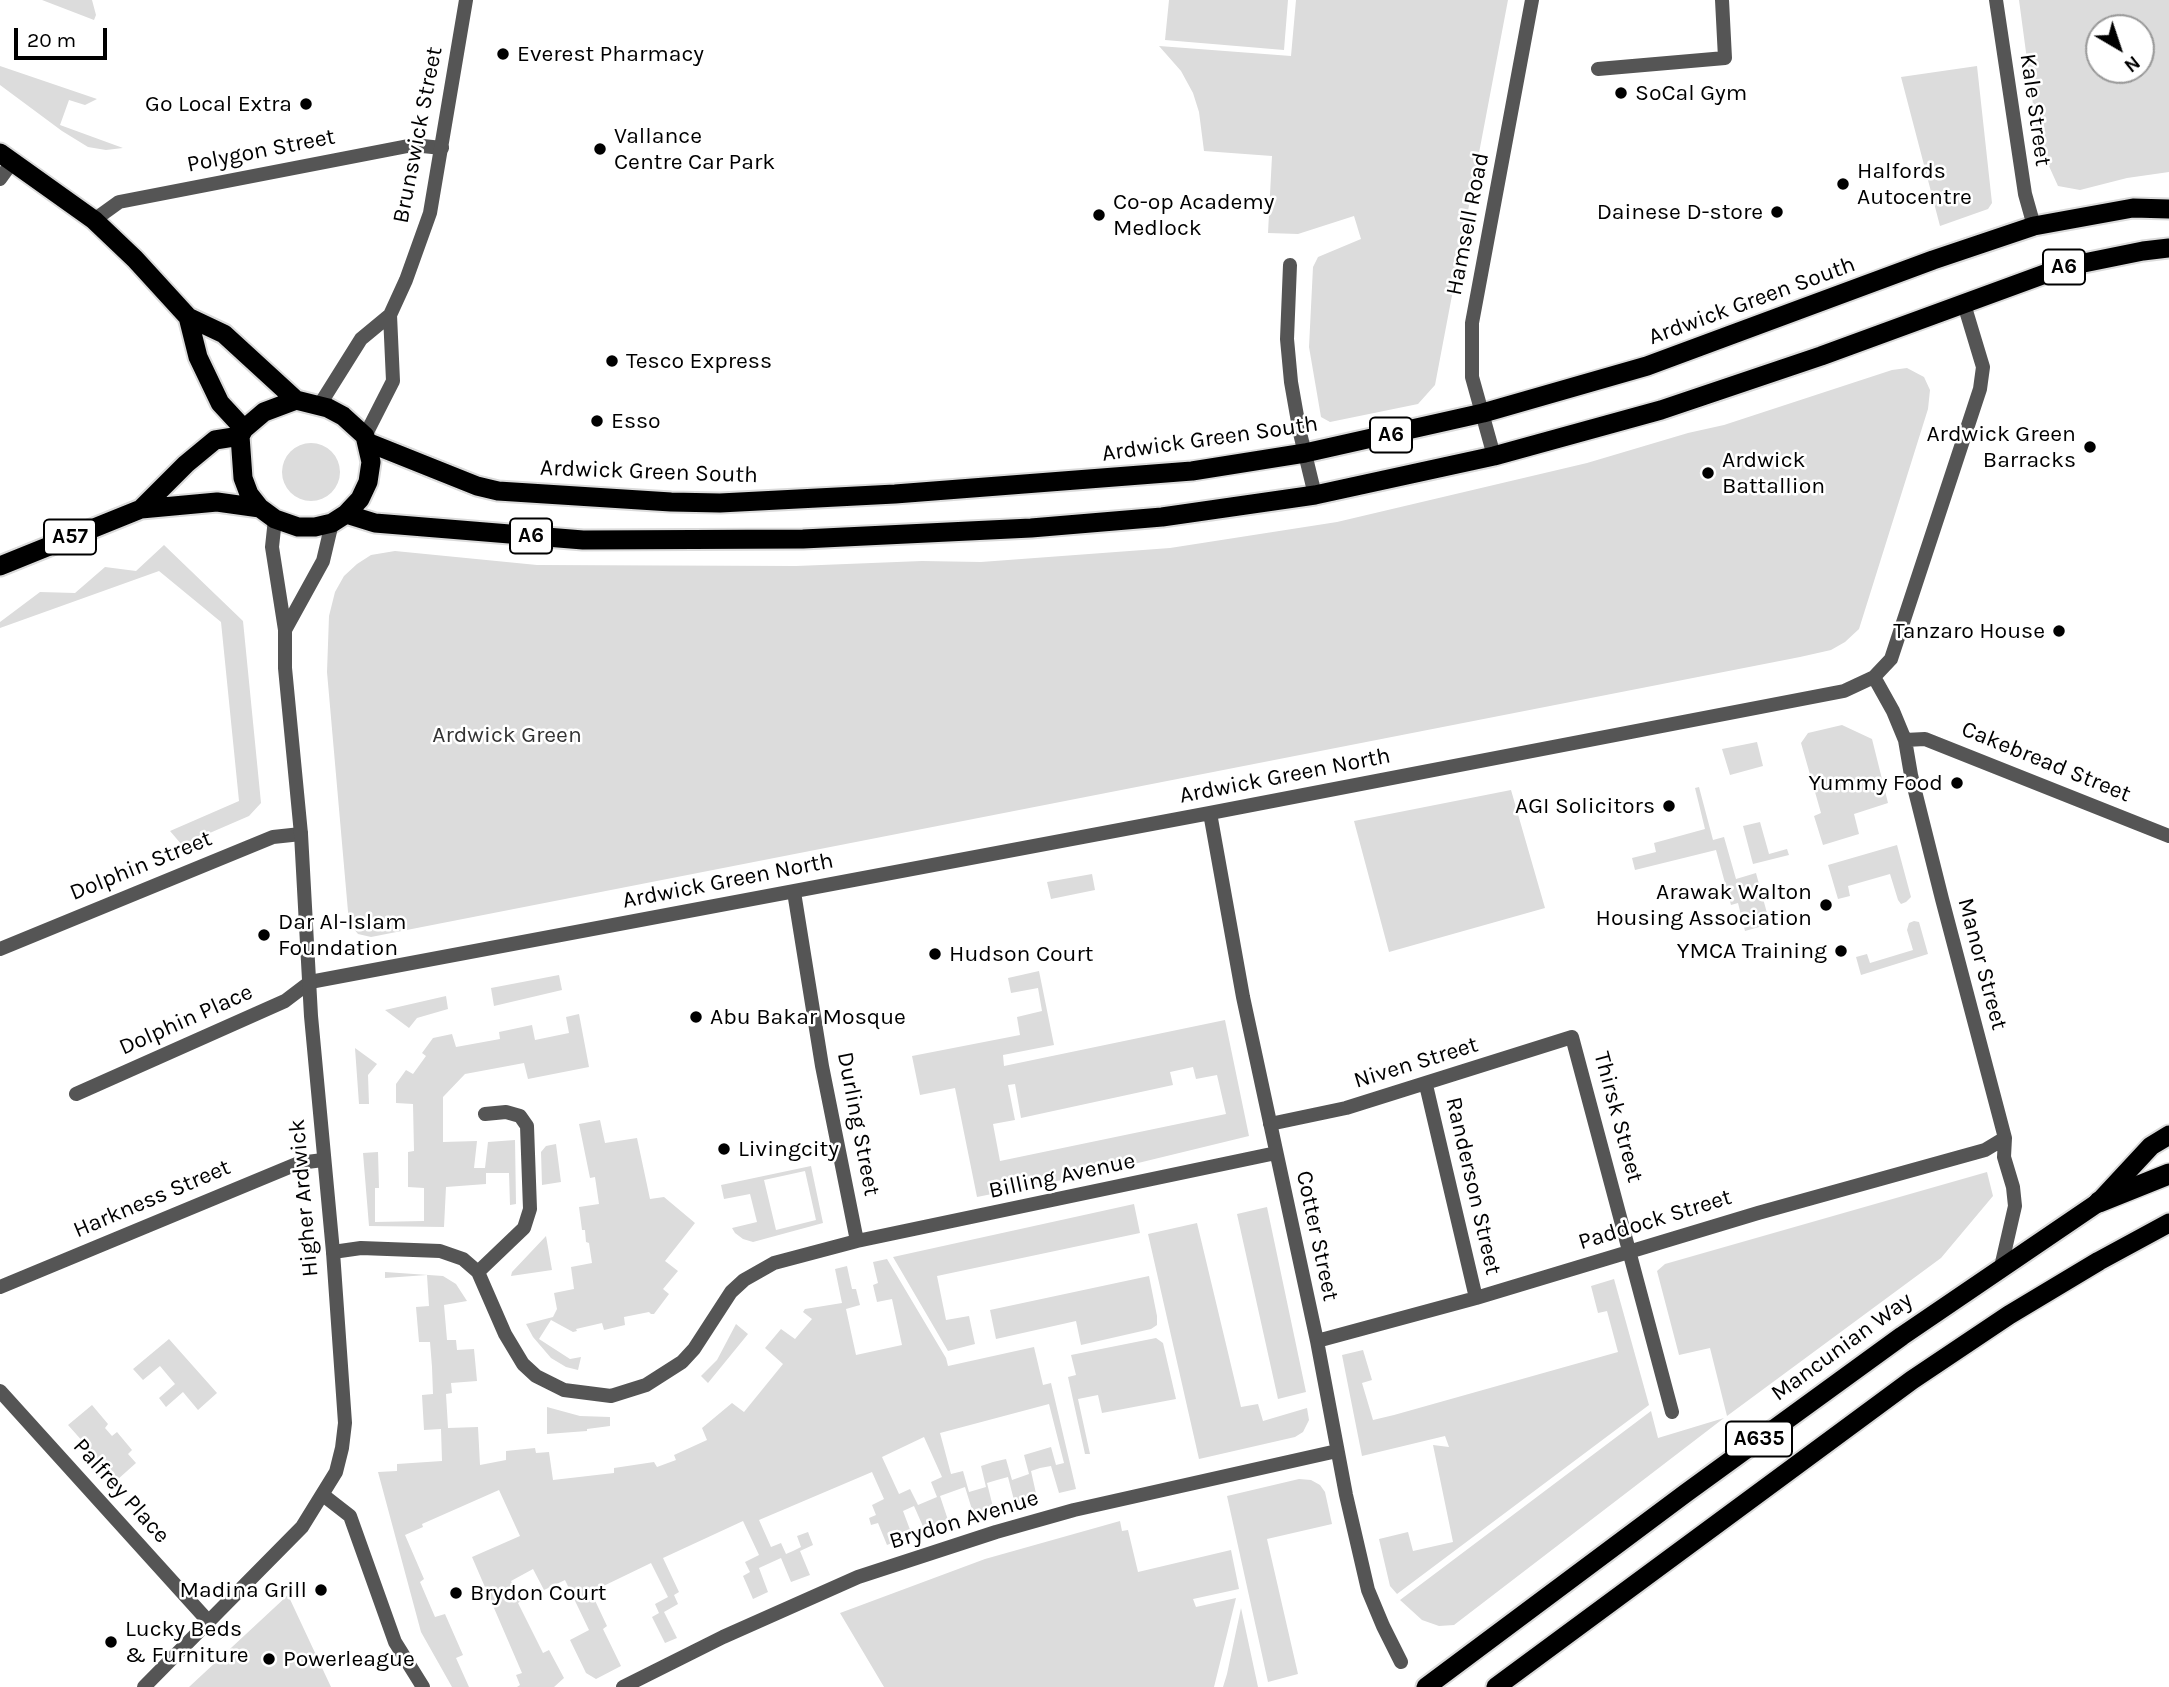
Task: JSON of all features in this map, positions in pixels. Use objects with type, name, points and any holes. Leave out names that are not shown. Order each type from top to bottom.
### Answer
[{"type":"highway","name":"A6","points":[[7,157],[93,220],[135,259],[188,317],[224,334],[296,400],[343,416],[366,439]]},
{"type":"highway","name":"A6","points":[[2034,226],[2133,208],[2169,209]]},
{"type":"highway","name":"Ardwick Green South","points":[[366,439],[477,486],[498,491],[720,503],[895,494],[1179,472],[1305,453],[1483,413],[1647,366],[1933,260],[2034,226]]},
{"type":"highway","name":"A6","points":[[267,514],[299,527],[315,527],[339,518],[583,540],[791,539],[1031,528],[1162,517],[1315,495],[1494,456],[1661,410],[1821,356],[2064,268],[2169,248]]},
{"type":"highway","name":"A6","points":[[188,317],[198,357],[220,403],[242,432]]},
{"type":"highway","points":[[267,514],[249,494],[243,478],[242,432],[264,412],[296,400]]},
{"type":"highway","name":"A57","points":[[141,509],[186,464],[215,440],[242,432]]},
{"type":"highway","points":[[339,518],[360,499],[368,482],[371,462],[366,439]]},
{"type":"highway","name":"A57","points":[[0,566],[141,509],[217,502],[267,514]]},
{"type":"highway","name":"A635","points":[[2099,1202],[2151,1146],[2169,1135]]},
{"type":"highway","name":"Mancunian Way","points":[[1426,1687],[1741,1452],[2001,1267],[2099,1202],[2169,1174]]},
{"type":"highway","name":"A635","points":[[1496,1687],[1912,1380],[2009,1315],[2169,1223]]},
{"type":"street","name":"Brunswick Street","points":[[319,406],[360,339],[390,315],[407,280],[430,213],[466,0]]},
{"type":"street","name":"Hamsell Road","points":[[1494,456],[1472,377],[1472,323],[1532,0]]},
{"type":"street","points":[[1598,69],[1725,58],[1722,0]]},
{"type":"street","name":"Kale Street","points":[[1996,0],[2025,194],[2034,226]]},
{"type":"street","name":"Polygon Street","points":[[93,220],[119,202],[413,145],[442,148]]},
{"type":"street","points":[[0,180],[7,157]]},
{"type":"street","points":[[1290,265],[1287,339],[1291,382],[1315,495]]},
{"type":"street","name":"Ardwick Green North","points":[[310,982],[1844,691],[1874,677],[1891,659],[1980,389],[1983,367],[1964,303]]},
{"type":"street","name":"Brunswick Street","points":[[366,439],[393,381],[390,315]]},
{"type":"street","name":"Higher Ardwick","points":[[144,1687],[302,1527],[336,1472],[345,1423],[333,1252],[311,1016],[301,834],[285,668],[285,630],[267,514]]},
{"type":"street","name":"Higher Ardwick","points":[[285,630],[323,561],[339,518]]},
{"type":"street","name":"Manor Street","points":[[1874,677],[1905,740],[1938,885],[2006,1138],[2004,1157],[2013,1187],[2015,1206],[2001,1267]]},
{"type":"street","name":"Cakebread Street","points":[[1905,740],[1925,739],[2169,836]]},
{"type":"street","name":"Cotter Street","points":[[1210,813],[1243,996],[1368,1590],[1401,1662]]},
{"type":"street","name":"Dolphin Street","points":[[0,949],[273,837],[301,834]]},
{"type":"street","name":"Durling Street","points":[[794,892],[822,1066],[857,1241]]},
{"type":"street","name":"Dolphin Place","points":[[76,1094],[285,1001],[310,982]]},
{"type":"street","name":"Niven Street","points":[[1270,1124],[1346,1108],[1426,1085],[1572,1037]]},
{"type":"street","name":"Thirsk Street","points":[[1572,1037],[1672,1412]]},
{"type":"street","name":"Randerson Street","points":[[1426,1085],[1476,1298]]},
{"type":"street","points":[[333,1252],[361,1248],[440,1251],[463,1259],[478,1272],[524,1228],[530,1209],[527,1126],[520,1116],[506,1112],[485,1114]]},
{"type":"street","name":"Paddock Street","points":[[1317,1341],[1476,1298],[1758,1213],[1985,1150],[2006,1138]]},
{"type":"street","name":"Billing Avenue","points":[[478,1272],[505,1334],[523,1364],[536,1376],[564,1390],[611,1396],[646,1385],[682,1362],[694,1349],[731,1292],[744,1280],[774,1263],[857,1241],[1276,1153]]},
{"type":"street","name":"Harkness Street","points":[[0,1287],[299,1163],[323,1160]]},
{"type":"street","name":"Palfrey Place","points":[[0,1391],[209,1622]]},
{"type":"street","name":"Brydon Avenue","points":[[623,1687],[723,1637],[858,1577],[1074,1510],[1337,1451]]},
{"type":"street","points":[[323,1495],[349,1516],[396,1642],[423,1687]]},
{"type":"green space","points":[[42,0],[92,0],[96,15],[94,20]]},
{"type":"green space","points":[[1169,0],[1288,0],[1284,50],[1165,40]]},
{"type":"green space","points":[[1296,0],[1508,0],[1435,385],[1418,404],[1330,422],[1321,417],[1309,347],[1313,267],[1318,257],[1361,239],[1354,216],[1298,234],[1268,233],[1272,156],[1204,151],[1199,112],[1193,93],[1181,71],[1159,46],[1291,56]]},
{"type":"green space","points":[[2019,0],[2169,0],[2169,172],[2127,178],[2080,190],[2058,186],[2038,142]]},
{"type":"green space","points":[[0,66],[97,99],[85,105],[69,100],[60,125],[123,148],[106,150],[88,147],[62,131],[0,85]]},
{"type":"green space","points":[[1977,66],[1992,203],[1988,209],[1940,226],[1901,77]]},
{"type":"green space","name":"Ardwick Green","points":[[1907,368],[1924,377],[1930,390],[1928,409],[1859,629],[1831,650],[371,937],[358,934],[349,923],[327,672],[329,616],[335,592],[344,576],[371,555],[395,551],[537,565],[796,566],[922,561],[981,562],[1170,548],[1337,522],[1587,463],[1724,425],[1892,370]]},
{"type":"green space","points":[[305,443],[317,443],[332,451],[340,466],[340,478],[332,493],[317,501],[305,501],[290,493],[282,478],[282,466],[290,451]]},
{"type":"green space","points":[[164,545],[243,621],[261,803],[249,816],[182,845],[170,831],[239,801],[221,622],[159,571],[0,628],[0,622],[40,592],[75,593],[105,567],[136,571]]},
{"type":"green space","points":[[1842,725],[1872,739],[1888,803],[1854,814],[1859,834],[1823,845],[1814,816],[1821,813],[1801,743],[1808,733]]},
{"type":"green space","points":[[1757,742],[1763,766],[1730,775],[1722,749]]},
{"type":"green space","points":[[1699,787],[1713,840],[1724,837],[1736,879],[1756,873],[1770,924],[1745,931],[1738,903],[1731,905],[1716,850],[1635,870],[1632,858],[1656,852],[1654,843],[1705,829],[1695,788]]},
{"type":"green space","points":[[1511,790],[1545,908],[1389,952],[1354,821]]},
{"type":"green space","points":[[1760,822],[1769,854],[1787,849],[1789,855],[1753,864],[1743,826]]},
{"type":"green space","points":[[1897,845],[1911,897],[1906,902],[1901,904],[1898,900],[1890,874],[1848,886],[1850,896],[1838,899],[1828,865]]},
{"type":"green space","points":[[1092,874],[1095,890],[1051,899],[1047,882]]},
{"type":"green space","points":[[1919,922],[1928,954],[1861,975],[1856,957],[1867,954],[1870,963],[1913,950],[1907,930],[1909,923]]},
{"type":"green space","points":[[1039,971],[1054,1045],[1003,1055],[1004,1066],[1225,1020],[1249,1136],[1097,1173],[977,1197],[955,1088],[920,1095],[912,1056],[1020,1035],[1017,1017],[1042,1011],[1038,988],[1011,993],[1008,978]],"holes":[[[1193,1067],[1196,1079],[1217,1075],[1226,1114],[1000,1161],[993,1124],[1015,1120],[1008,1085],[1015,1084],[1021,1118],[1173,1085],[1170,1072]]]},
{"type":"green space","points":[[559,975],[562,990],[494,1006],[491,988]]},
{"type":"green space","points":[[446,996],[448,1009],[417,1018],[409,1028],[385,1010]]},
{"type":"green space","points":[[579,1014],[589,1067],[528,1079],[524,1063],[465,1074],[443,1097],[443,1142],[477,1141],[474,1168],[485,1168],[488,1142],[515,1140],[516,1204],[510,1205],[509,1173],[486,1173],[486,1184],[446,1187],[444,1227],[369,1226],[363,1153],[378,1152],[379,1188],[375,1188],[375,1222],[424,1221],[424,1188],[408,1187],[408,1152],[414,1151],[413,1104],[396,1103],[396,1084],[406,1070],[413,1074],[426,1056],[422,1053],[433,1038],[452,1034],[456,1047],[500,1039],[499,1032],[532,1025],[535,1040],[569,1033],[566,1017]]},
{"type":"green space","points":[[355,1048],[377,1064],[368,1075],[369,1104],[359,1104]]},
{"type":"green space","points":[[600,1120],[605,1143],[637,1138],[650,1199],[664,1197],[695,1223],[665,1261],[678,1271],[663,1289],[669,1294],[654,1314],[649,1312],[624,1317],[625,1325],[604,1330],[602,1323],[573,1332],[551,1320],[539,1339],[570,1359],[581,1357],[578,1370],[566,1367],[551,1358],[526,1324],[553,1317],[557,1309],[554,1293],[574,1289],[571,1267],[592,1263],[589,1243],[586,1242],[585,1230],[582,1230],[579,1207],[599,1204],[595,1177],[590,1178],[579,1124]]},
{"type":"green space","points":[[556,1144],[561,1182],[542,1185],[541,1152],[546,1146]]},
{"type":"green space","points":[[811,1166],[823,1223],[753,1242],[743,1239],[732,1228],[757,1222],[750,1194],[724,1199],[721,1185]],"holes":[[[805,1171],[816,1220],[776,1230],[764,1180]]]},
{"type":"green space","points":[[1987,1172],[1993,1196],[1941,1258],[1727,1416],[1710,1348],[1679,1355],[1657,1271],[1665,1264]]},
{"type":"green space","points":[[1134,1204],[1140,1233],[937,1276],[946,1320],[969,1316],[975,1344],[948,1351],[893,1257]]},
{"type":"green space","points":[[1267,1207],[1306,1392],[1278,1399],[1237,1214]]},
{"type":"green space","points":[[1197,1223],[1241,1407],[1258,1404],[1263,1421],[1307,1408],[1309,1420],[1303,1432],[1295,1437],[1199,1459],[1148,1234]]},
{"type":"green space","points":[[546,1236],[552,1270],[511,1276],[512,1272]]},
{"type":"green space","points":[[887,1259],[946,1358],[948,1366],[1034,1347],[1043,1385],[1051,1383],[1076,1489],[1059,1493],[1051,1466],[1040,1468],[1031,1471],[1037,1498],[1015,1504],[1008,1477],[997,1480],[987,1483],[994,1511],[974,1516],[965,1487],[940,1496],[949,1523],[925,1531],[914,1506],[903,1511],[912,1535],[887,1545],[878,1523],[871,1525],[869,1518],[876,1515],[872,1505],[884,1499],[872,1472],[759,1520],[771,1547],[781,1543],[786,1554],[801,1547],[797,1536],[808,1532],[813,1545],[800,1551],[810,1575],[791,1582],[781,1558],[759,1568],[768,1592],[753,1599],[743,1576],[750,1572],[745,1562],[759,1555],[743,1521],[663,1558],[679,1592],[674,1595],[678,1604],[664,1612],[677,1638],[665,1643],[652,1617],[659,1613],[655,1604],[668,1597],[651,1563],[591,1592],[607,1626],[603,1629],[621,1666],[596,1679],[586,1673],[570,1640],[589,1630],[565,1580],[544,1590],[533,1569],[511,1581],[521,1601],[518,1603],[543,1653],[549,1650],[564,1678],[554,1687],[517,1687],[520,1685],[516,1675],[522,1673],[472,1557],[520,1536],[499,1490],[422,1524],[423,1527],[405,1535],[424,1579],[420,1582],[435,1617],[445,1614],[463,1655],[456,1658],[469,1687],[452,1687],[421,1632],[378,1472],[397,1471],[397,1464],[442,1461],[441,1429],[424,1430],[422,1395],[433,1394],[432,1367],[430,1342],[419,1342],[416,1307],[429,1306],[427,1275],[385,1278],[385,1272],[443,1276],[456,1284],[467,1301],[444,1305],[447,1340],[456,1340],[457,1350],[474,1349],[477,1381],[451,1383],[452,1393],[446,1394],[448,1428],[478,1427],[480,1465],[506,1460],[506,1451],[535,1448],[536,1453],[549,1452],[553,1480],[614,1473],[614,1468],[654,1462],[657,1467],[676,1460],[674,1455],[707,1440],[702,1428],[732,1403],[744,1412],[783,1364],[765,1348],[781,1329],[795,1339],[812,1319],[803,1312],[805,1309],[842,1303],[835,1269],[847,1266],[852,1289],[856,1289],[860,1305],[846,1309],[856,1355],[902,1345],[892,1299],[877,1302],[873,1285],[878,1283],[873,1262]],"holes":[[[1049,1404],[1064,1463],[1056,1465],[1051,1447],[1024,1455],[1029,1474],[1012,1480],[1006,1459],[993,1462],[981,1466],[986,1487],[969,1492],[963,1471],[951,1474],[940,1433]],[[924,1437],[942,1477],[931,1482],[937,1497],[918,1505],[910,1489],[899,1494],[882,1457]]]},
{"type":"green space","points":[[1149,1276],[1157,1316],[1157,1325],[1151,1329],[1081,1345],[1076,1321],[996,1339],[990,1310]]},
{"type":"green space","points":[[1614,1279],[1649,1405],[1397,1594],[1390,1586],[1379,1539],[1408,1532],[1413,1551],[1453,1542],[1433,1445],[1449,1447],[1445,1436],[1362,1456],[1342,1355],[1363,1350],[1372,1380],[1362,1383],[1373,1420],[1394,1415],[1618,1352],[1607,1311],[1598,1313],[1591,1286]]},
{"type":"green space","points":[[736,1324],[748,1334],[708,1383],[701,1376],[717,1360]]},
{"type":"green space","points":[[1156,1338],[1163,1343],[1176,1399],[1102,1413],[1098,1395],[1078,1399],[1090,1454],[1085,1454],[1068,1377],[1076,1375],[1071,1355]]},
{"type":"green space","points":[[169,1339],[217,1393],[198,1410],[183,1392],[166,1407],[159,1398],[175,1384],[160,1366],[143,1380],[133,1369]]},
{"type":"green space","points":[[92,1405],[108,1424],[105,1428],[112,1436],[117,1432],[132,1450],[128,1454],[136,1463],[117,1480],[68,1425]]},
{"type":"green space","points":[[547,1407],[580,1416],[610,1417],[610,1426],[547,1434]]},
{"type":"green space","points":[[1651,1411],[1658,1438],[1724,1418],[1454,1625],[1439,1626],[1422,1620],[1400,1600]]},
{"type":"green space","points":[[1299,1479],[1311,1480],[1320,1485],[1325,1492],[1332,1524],[1267,1539],[1298,1674],[1268,1682],[1227,1496]]},
{"type":"green space","points":[[1120,1521],[1122,1531],[1128,1530],[1138,1572],[1231,1550],[1239,1589],[1193,1599],[1196,1607],[1236,1598],[1214,1687],[884,1687],[840,1613],[985,1559]]},
{"type":"green space","name":"Powerleague","points":[[288,1595],[331,1687],[189,1687]]},
{"type":"green space","points":[[1241,1608],[1258,1687],[1223,1687],[1227,1674]]},
{"type":"place","name":"Everest Pharmacy","points":[[503,54]]},
{"type":"place","name":"SoCal Gym","points":[[1621,93]]},
{"type":"place","name":"Go Local Extra","points":[[306,104]]},
{"type":"place","name":"Vallance Centre Car Park","points":[[600,149]]},
{"type":"place","name":"Halfords Autocentre","points":[[1843,184]]},
{"type":"place","name":"Dainese D-store","points":[[1777,212]]},
{"type":"place","name":"Co-op Academy Medlock","points":[[1099,215]]},
{"type":"place","name":"Tesco Express","points":[[612,361]]},
{"type":"place","name":"Esso","points":[[597,421]]},
{"type":"place","name":"Ardwick Green Barracks","points":[[2090,447]]},
{"type":"place","name":"Ardwick Battallion","points":[[1708,473]]},
{"type":"place","name":"Tanzaro House","points":[[2059,631]]},
{"type":"place","name":"Yummy Food","points":[[1957,783]]},
{"type":"place","name":"AGI Solicitors","points":[[1669,806]]},
{"type":"place","name":"Arawak Walton Housing Association","points":[[1826,905]]},
{"type":"place","name":"Dar Al-Islam Foundation","points":[[264,935]]},
{"type":"place","name":"YMCA Training","points":[[1841,951]]},
{"type":"place","name":"Hudson Court","points":[[935,954]]},
{"type":"place","name":"Abu Bakar Mosque","points":[[696,1017]]},
{"type":"place","name":"Livingcity","points":[[724,1149]]},
{"type":"place","name":"Madina Grill","points":[[321,1590]]},
{"type":"place","name":"Brydon Court","points":[[456,1593]]},
{"type":"place","name":"Lucky Beds & Furniture","points":[[111,1642]]},
{"type":"place","name":"Powerleague","points":[[269,1659]]}]
